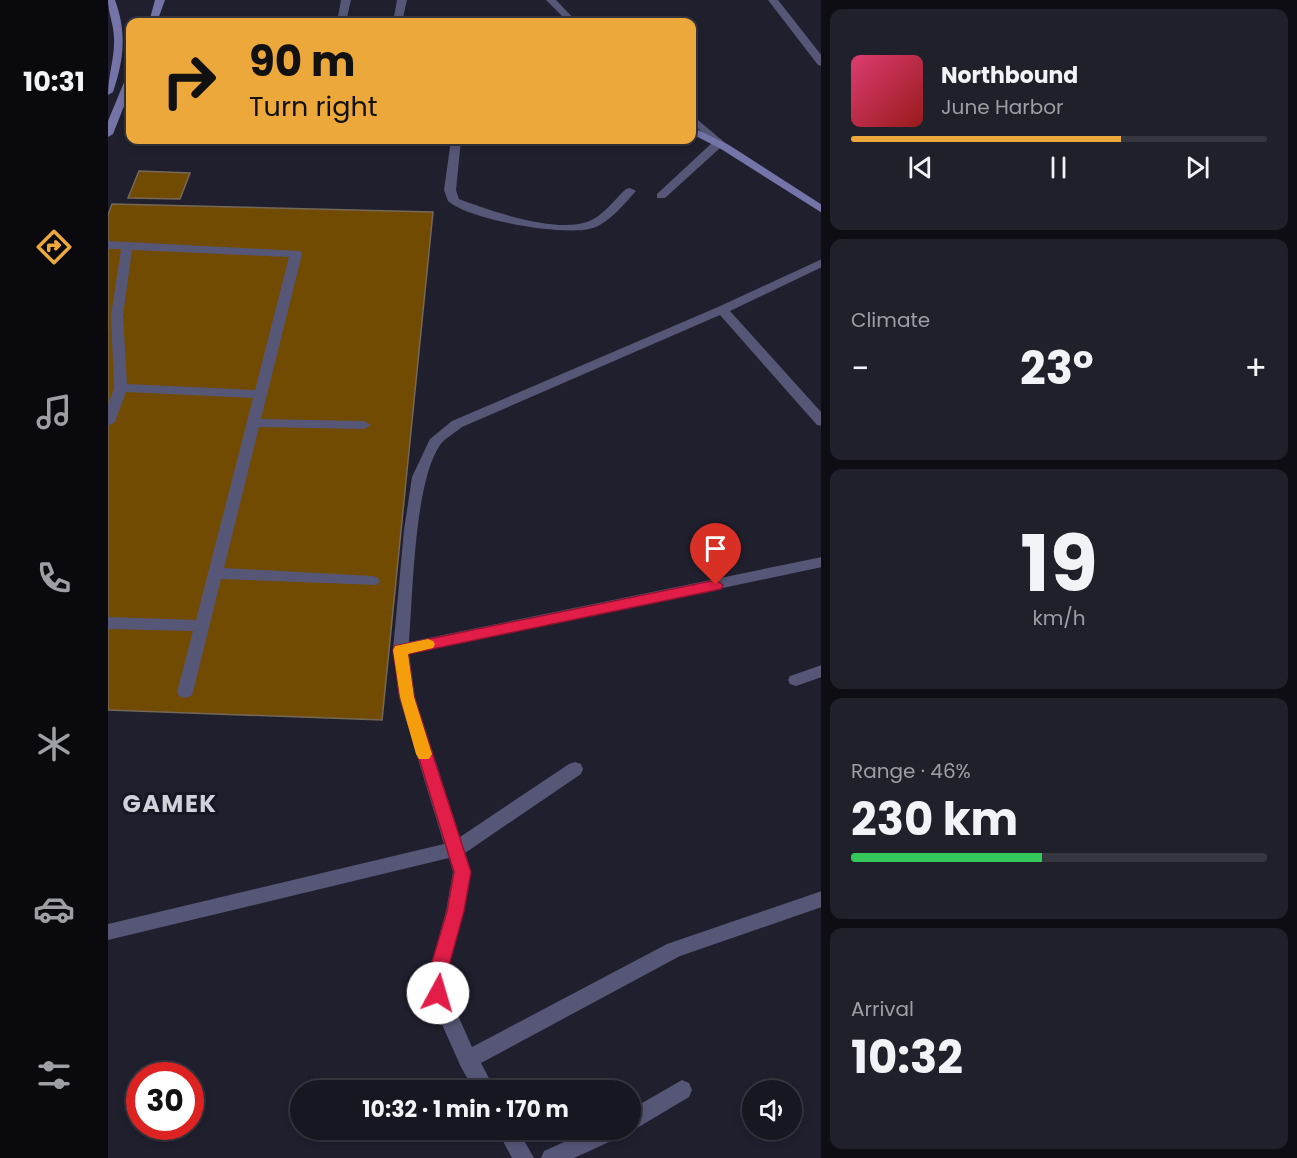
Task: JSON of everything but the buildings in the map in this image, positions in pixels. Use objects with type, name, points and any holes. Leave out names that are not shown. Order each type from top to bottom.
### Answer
[{"type":"main road","points":[[108,92],[119,56],[120,44],[117,16],[110,0]]},
{"type":"main road","points":[[154,18],[160,0]]},
{"type":"main road","points":[[108,134],[126,90]]},
{"type":"main road","points":[[696,132],[722,145],[821,209]]},
{"type":"street","points":[[342,18],[346,0]]},
{"type":"street","points":[[398,18],[402,0]]},
{"type":"street","points":[[551,0],[569,18]]},
{"type":"street","points":[[772,0],[821,62]]},
{"type":"street","points":[[661,196],[722,145],[696,122]]},
{"type":"street","points":[[456,144],[450,190],[454,201],[472,209],[552,226],[578,228],[594,224],[630,191]]},
{"type":"street","points":[[108,245],[296,254],[185,692]]},
{"type":"street","points":[[108,422],[121,387],[117,315],[127,246]]},
{"type":"street","points":[[479,1080],[438,993],[441,962],[455,911],[462,872],[407,697],[400,650],[411,530],[419,477],[435,442],[457,424],[722,310],[821,262]]},
{"type":"street","points":[[722,310],[821,421]]},
{"type":"street","points":[[121,387],[261,394]]},
{"type":"street","points":[[253,423],[364,425]]},
{"type":"street","points":[[400,650],[821,562]]},
{"type":"street","points":[[215,573],[372,581]]},
{"type":"street","points":[[108,622],[202,626]]},
{"type":"street","points":[[796,680],[821,671]]},
{"type":"street","points":[[108,932],[456,849],[575,769]]},
{"type":"street","points":[[468,1060],[674,950],[821,899]]},
{"type":"street","points":[[641,1114],[682,1090]]},
{"type":"street","points":[[513,1140],[524,1158]]},
{"type":"street","points":[[551,1158],[591,1140]]},
{"type":"slow traffic","points":[[424,754],[407,697],[400,650],[428,644]]},
{"type":"district","name":"GAMEK","points":[[170,804]]},
{"type":"route","points":[[438,993],[441,962],[455,911],[462,872],[407,697],[400,650],[716,585]]}]
